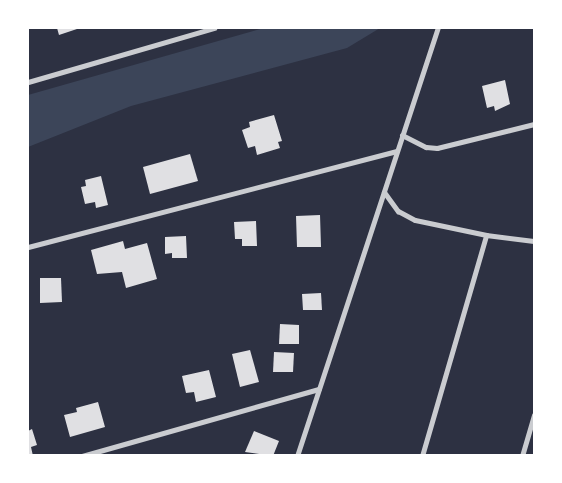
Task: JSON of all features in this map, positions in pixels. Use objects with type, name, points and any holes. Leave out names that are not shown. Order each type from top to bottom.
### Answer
[{"type":"street","points":[[28,82],[214,28]]},
{"type":"street","points":[[297,456],[438,28]]},
{"type":"street","points":[[402,135],[426,148],[436,148],[534,124]]},
{"type":"street","points":[[28,247],[397,151]]},
{"type":"street","points":[[384,192],[398,211],[415,220],[486,235],[534,241]]},
{"type":"street","points":[[422,456],[486,235]]},
{"type":"street","points":[[82,456],[319,389]]},
{"type":"street","points":[[522,456],[534,415]]},
{"type":"shaded area","points":[[264,28],[380,28],[347,48],[131,106],[28,147],[28,95]]},
{"type":"building","points":[[57,28],[80,28],[59,35]]},
{"type":"building","points":[[505,80],[510,104],[495,111],[494,106],[487,108],[482,86]]},
{"type":"building","points":[[274,115],[282,141],[278,142],[280,148],[257,155],[255,146],[248,148],[242,130],[250,127],[249,122]]},
{"type":"building","points":[[190,154],[198,181],[150,194],[143,167]]},
{"type":"building","points":[[101,176],[108,205],[96,208],[95,202],[85,204],[81,187],[86,186],[85,180]]},
{"type":"building","points":[[320,215],[321,247],[297,247],[296,216]]},
{"type":"building","points":[[256,221],[257,246],[242,246],[242,239],[235,239],[234,222]]},
{"type":"building","points":[[186,236],[187,258],[172,258],[172,253],[165,254],[165,237]]},
{"type":"building","points":[[123,241],[125,249],[147,243],[157,279],[126,288],[122,272],[97,274],[91,250]]},
{"type":"building","points":[[40,278],[61,278],[62,302],[40,303]]},
{"type":"building","points":[[321,293],[322,310],[303,310],[302,294]]},
{"type":"building","points":[[280,324],[299,325],[299,344],[279,344]]},
{"type":"building","points":[[250,350],[259,382],[240,387],[232,354]]},
{"type":"building","points":[[274,352],[294,353],[293,372],[273,372]]},
{"type":"building","points":[[209,370],[216,397],[196,402],[194,392],[186,393],[182,376]]},
{"type":"building","points":[[98,402],[105,427],[70,437],[64,415],[77,412],[76,408]]},
{"type":"building","points":[[32,429],[37,445],[31,447],[33,456],[28,456],[28,431]]},
{"type":"building","points":[[254,431],[279,441],[273,456],[245,452]]}]
